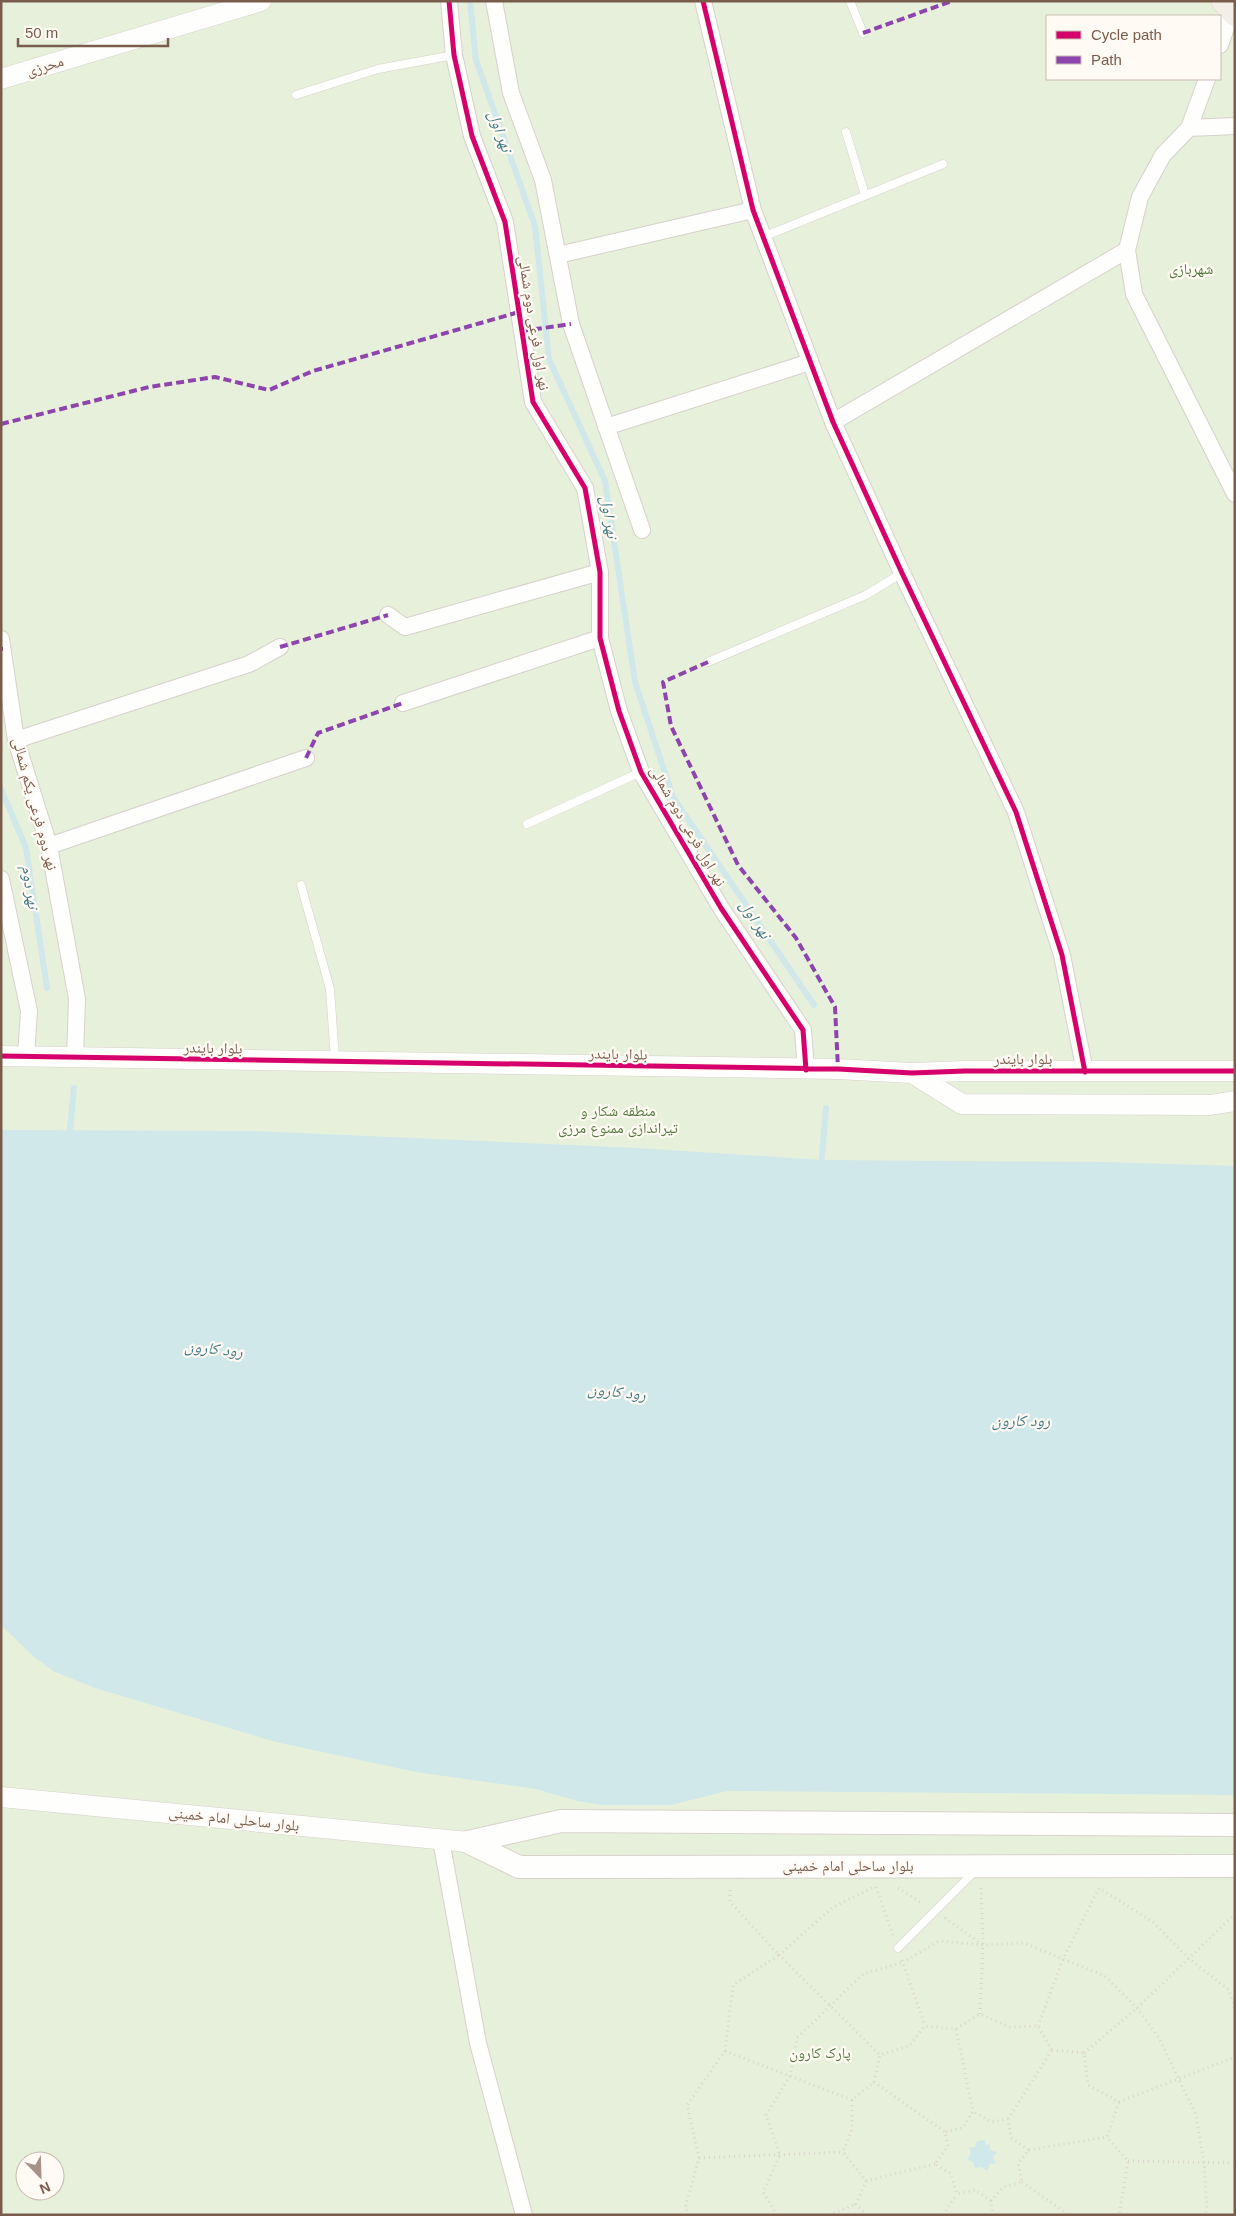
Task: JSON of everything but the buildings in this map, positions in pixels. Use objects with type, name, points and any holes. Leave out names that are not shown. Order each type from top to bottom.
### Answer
[{"type":"main road","name":"بلوار ساحلی امام خمینی","points":[[468,1842],[561,1821],[1235,1824]]},
{"type":"main road","name":"بلوار ساحلی امام خمینی","points":[[468,1842],[519,1867],[1235,1866]]},
{"type":"street","name":"محرزی","points":[[1,78],[261,1]]},
{"type":"street","name":"نهر اول فرعی دوم شمالی","points":[[449,1],[454,55],[472,136],[505,222],[533,402],[585,488],[600,572],[600,638],[619,711],[641,772],[721,908],[802,1030],[806,1070]]},
{"type":"street","points":[[494,1],[511,93],[543,180],[571,324],[642,530]]},
{"type":"street","points":[[703,1],[753,210],[834,422],[902,573],[1016,812],[1062,954],[1085,1072]]},
{"type":"street","points":[[1221,41],[1230,8]]},
{"type":"street","points":[[1207,80],[1189,128],[1163,155],[1140,197],[1127,250],[1134,294],[1235,494]]},
{"type":"street","points":[[1189,128],[1235,126]]},
{"type":"street","points":[[558,255],[753,210]]},
{"type":"street","points":[[834,422],[1127,250]]},
{"type":"street","points":[[606,427],[810,362]]},
{"type":"street","points":[[388,616],[405,627],[600,572]]},
{"type":"street","points":[[403,703],[600,638]]},
{"type":"street","name":"نهر دوم فرعی یکم شمالی","points":[[1,639],[16,740],[49,846],[77,999],[74,1058]]},
{"type":"street","points":[[16,740],[249,664],[280,647]]},
{"type":"street","points":[[49,846],[306,758]]},
{"type":"street","points":[[1,879],[29,1011],[26,1056]]},
{"type":"street","name":"بلوار بایندر","points":[[1,1056],[912,1073],[965,1071],[1235,1070]]},
{"type":"street","points":[[912,1073],[962,1104],[1210,1105],[1235,1101]]},
{"type":"street","name":"بلوار ساحلی امام خمینی","points":[[1,1797],[468,1842]]},
{"type":"street","points":[[441,1840],[478,2043],[524,2215]]},
{"type":"lane","points":[[850,1],[863,33]]},
{"type":"lane","points":[[296,95],[378,69],[454,55]]},
{"type":"lane","points":[[846,132],[865,195]]},
{"type":"lane","points":[[763,237],[942,164]]},
{"type":"lane","points":[[708,662],[866,594],[902,573]]},
{"type":"lane","points":[[527,824],[641,772]]},
{"type":"lane","points":[[301,885],[330,989],[336,1062]]},
{"type":"lane","points":[[898,1948],[980,1866]]},
{"type":"path","points":[[729,1866],[730,1902],[779,1955],[880,2055]]},
{"type":"path","points":[[689,2215],[684,2208],[699,2158],[687,2105],[725,2051],[733,1985],[779,1955],[833,1907],[876,1886],[868,1866]]},
{"type":"path","points":[[980,1866],[983,1945],[980,2014]]},
{"type":"path","points":[[1038,2026],[1063,1959],[1099,1888],[1153,1922],[1188,1958],[1229,1990],[1235,2009]]},
{"type":"path","points":[[1052,2050],[1084,2053],[1137,2008],[1235,1914]]},
{"type":"path","points":[[777,2215],[763,2192],[780,2155],[766,2115],[790,2076],[797,2038],[863,1974],[903,1962],[939,1941],[983,1945],[1024,1943],[1105,1976],[1137,2008],[1158,2038],[1196,2116],[1204,2163],[1207,2210],[1204,2215]]},
{"type":"path","points":[[980,2014],[1010,2027],[1038,2026]]},
{"type":"path","points":[[880,2055],[909,2046],[925,2026],[956,2029],[980,2014]]},
{"type":"path","points":[[1038,2026],[1052,2050]]},
{"type":"path","points":[[945,2132],[963,2128],[972,2111],[956,2029]]},
{"type":"path","points":[[1028,2150],[1011,2138],[1008,2119],[1052,2050]]},
{"type":"path","points":[[725,2051],[852,2100]]},
{"type":"path","points":[[1084,2053],[1088,2085],[1119,2102],[1235,2057]]},
{"type":"path","points":[[852,2100],[874,2082],[880,2055]]},
{"type":"path","points":[[866,2181],[935,2164],[948,2146],[945,2132],[874,2082]]},
{"type":"path","points":[[842,2152],[852,2129],[852,2100]]},
{"type":"path","points":[[1107,2137],[1119,2102]]},
{"type":"path","points":[[972,2111],[991,2122],[1008,2119]]},
{"type":"path","points":[[1069,2215],[1022,2182],[1018,2163],[1028,2150],[1107,2137]]},
{"type":"path","points":[[1107,2137],[1128,2161],[1235,2163]]},
{"type":"path","points":[[699,2158],[842,2152]]},
{"type":"path","points":[[842,2152],[866,2181]]},
{"type":"path","points":[[1119,2215],[1128,2161]]},
{"type":"path","points":[[935,2164],[951,2174],[957,2194]]},
{"type":"path","points":[[829,2215],[856,2204],[866,2181]]},
{"type":"path","points":[[993,2215],[991,2201],[1003,2186],[1022,2182]]},
{"type":"path","points":[[943,2215],[957,2194],[975,2190],[991,2201]]},
{"type":"path","points":[[856,2204],[867,2215]]},
{"type":"green space","name":"منطقه شکار و تیراندازی ممنوع مرزی","points":[[1,1],[1235,1],[1235,2215],[1,2215]]},
{"type":"water","name":"رود کارون","points":[[1,1130],[254,1131],[637,1148],[822,1160],[1104,1162],[1235,1166],[1235,1795],[727,1791],[671,1805],[602,1805],[577,1801],[536,1789],[416,1772],[276,1742],[95,1688],[53,1671],[33,1656],[1,1625]]},
{"type":"water","points":[[985,2140],[985,2145],[990,2144],[990,2150],[997,2152],[993,2157],[996,2164],[990,2164],[987,2171],[982,2167],[975,2168],[973,2162],[967,2159],[971,2153],[969,2148],[975,2147],[977,2141]]},
{"type":"waterway","name":"نهر اول","points":[[470,1],[476,60],[535,226],[549,359],[605,481],[635,682],[673,797],[814,1005]]},
{"type":"waterway","name":"نهر دوم","points":[[1,789],[26,848],[47,988]]},
{"type":"waterway","points":[[69,1139],[74,1088]]},
{"type":"waterway","points":[[821,1167],[826,1108]]},
{"type":"marked path","points":[[863,33],[952,1]]},
{"type":"marked path","points":[[1,424],[149,387],[215,377],[269,390],[313,371],[519,312]]},
{"type":"marked path","points":[[522,331],[571,324]]},
{"type":"marked path","points":[[280,647],[388,615]]},
{"type":"marked path","points":[[708,662],[663,682],[671,726],[738,865],[796,938],[835,1007],[838,1069]]},
{"type":"marked path","points":[[306,758],[318,733],[403,703]]},
{"type":"cycle path","points":[[449,1],[454,55],[472,136],[505,222],[533,402],[585,488],[600,572],[600,638],[619,711],[641,772],[721,908],[803,1030],[806,1070]]},
{"type":"cycle path","points":[[703,1],[753,210],[833,422],[902,573],[1016,812],[1062,955],[1085,1072]]},
{"type":"cycle path","points":[[1,1056],[838,1069],[912,1073],[965,1071],[1235,1071]]},
{"type":"park label","name":"شهربازی","points":[[1191,269]]},
{"type":"park label","name":"پارک کارون","points":[[820,2053]]}]
